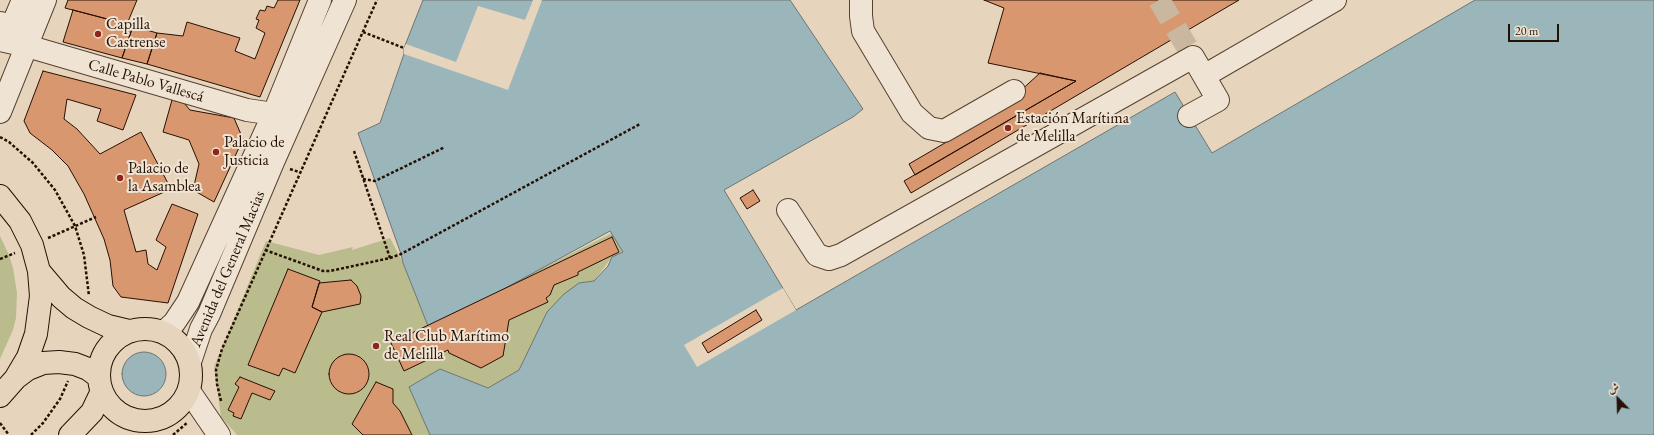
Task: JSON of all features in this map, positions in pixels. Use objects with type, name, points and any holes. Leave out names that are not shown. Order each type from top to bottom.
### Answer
[{"type":"main road","points":[[0,196],[12,210],[26,233],[34,252],[41,284],[41,309],[36,334],[28,357],[15,379],[0,396]]},
{"type":"main road","points":[[39,272],[61,297],[89,317],[108,326],[129,331]]},
{"type":"main road","points":[[15,379],[28,369],[43,363],[59,362],[75,364],[88,369],[100,384],[109,404],[120,414],[134,420],[148,421],[161,418],[173,412],[182,402],[189,391],[192,377],[190,362],[176,339],[164,332],[141,328],[129,331],[119,336],[110,344],[102,360],[100,384],[92,412],[70,435]]},
{"type":"main road","points":[[130,435],[148,421]]},
{"type":"street","name":"Avenida del General Macias","points":[[190,362],[201,329],[209,314],[284,115],[320,0]]},
{"type":"street","name":"Avenida del General Macias","points":[[164,332],[174,323],[188,302],[284,115],[346,0]]},
{"type":"street","points":[[861,0],[863,32],[912,113],[929,128],[944,131],[1014,91]]},
{"type":"street","points":[[1204,76],[1335,0]]},
{"type":"street","points":[[0,112],[27,46],[24,11]]},
{"type":"street","name":"Calle Pablo Vallescá","points":[[0,40],[27,46],[247,110],[284,115]]},
{"type":"street","points":[[788,210],[817,255],[829,259],[841,255],[1193,57],[1218,100],[1190,116]]},
{"type":"street","points":[[189,391],[219,435]]},
{"type":"path","points":[[222,406],[216,384],[216,370],[222,349],[377,0]]},
{"type":"path","points":[[363,32],[404,48]]},
{"type":"path","points":[[265,250],[323,271],[330,272],[390,258],[408,250],[640,124]]},
{"type":"path","points":[[0,137],[33,163],[55,190],[75,226],[84,255],[89,294],[89,317]]},
{"type":"path","points":[[363,179],[375,180],[445,147]]},
{"type":"path","points":[[354,151],[390,258]]},
{"type":"path","points":[[31,435],[43,423],[60,399],[75,364]]},
{"type":"path","points":[[174,435],[189,421],[194,426]]},
{"type":"path","points":[[0,423],[9,435]]},
{"type":"green space","name":"Real Club Marítimo de Melilla","points":[[612,233],[623,252],[612,257],[594,281],[579,284],[547,312],[519,370],[488,388],[440,369],[409,387],[430,435],[237,435],[221,417],[214,367],[266,241],[319,255],[353,247],[352,250],[390,238],[402,261],[428,326]]},
{"type":"green space","points":[[0,236],[13,268],[17,293],[16,318],[13,330],[0,359]]},
{"type":"water","points":[[423,0],[790,0],[863,109],[853,117],[724,190],[796,310],[1175,92],[1212,153],[1475,0],[1654,0],[1654,435],[430,435],[409,387],[440,369],[488,388],[519,370],[547,312],[564,294],[579,283],[594,281],[608,266],[612,257],[623,252],[610,231],[491,296],[428,326],[403,263],[358,133],[380,123],[404,54],[404,48]]},
{"type":"water","points":[[140,352],[148,352],[153,353],[160,358],[165,365],[165,383],[160,390],[153,395],[140,396],[132,393],[125,386],[122,378],[122,370],[125,362],[132,355]]},
{"type":"pier","points":[[533,0],[542,0],[508,90],[404,54],[406,44],[456,62],[478,6],[525,20]]},
{"type":"pier","points":[[783,288],[796,310],[697,367],[684,345]]},
{"type":"building","points":[[68,0],[137,0],[127,24],[65,8]]},
{"type":"building","points":[[278,0],[300,0],[260,97],[147,64],[157,33],[183,36],[187,22],[240,38],[235,51],[255,59],[265,33],[256,28],[259,20],[256,19],[260,10],[265,11],[267,6],[274,8]]},
{"type":"building","name":"Estación Marítima de Melilla","points":[[984,0],[1239,0],[911,193],[904,181],[1076,81],[988,63],[1004,8]]},
{"type":"building","name":"Capilla Castrense","points":[[73,10],[133,26],[122,58],[63,42]]},
{"type":"building","points":[[133,26],[157,33],[147,64],[122,58]]},
{"type":"building","name":"Palacio de la Asamblea","points":[[43,71],[136,95],[123,130],[97,121],[101,109],[67,99],[64,119],[77,129],[100,154],[141,132],[171,189],[124,210],[136,252],[146,250],[148,264],[157,270],[166,247],[156,240],[172,204],[198,214],[168,303],[121,297],[113,286],[110,260],[104,239],[84,194],[68,166],[52,150],[30,133],[24,121]]},
{"type":"building","points":[[1040,73],[1076,81],[915,175],[909,164],[996,113]]},
{"type":"building","name":"Palacio de Justicia","points":[[172,100],[184,103],[190,110],[234,118],[243,139],[214,202],[193,190],[199,164],[189,140],[163,132]]},
{"type":"building","points":[[753,190],[760,201],[747,209],[740,198]]},
{"type":"building","points":[[612,237],[619,252],[578,272],[578,275],[554,285],[550,295],[546,298],[548,302],[509,320],[503,356],[481,368],[449,353],[448,350],[404,371],[391,343]]},
{"type":"building","points":[[288,269],[320,281],[312,307],[322,312],[295,373],[283,368],[279,376],[248,365]]},
{"type":"building","points":[[351,280],[357,286],[361,296],[360,304],[322,312],[312,307],[319,283]]},
{"type":"building","points":[[756,310],[762,320],[708,353],[702,343]]},
{"type":"building","points":[[349,354],[357,356],[363,360],[367,366],[369,374],[367,382],[363,388],[357,392],[349,394],[341,392],[335,388],[331,382],[329,374],[331,366],[335,360],[341,356]]},
{"type":"building","points":[[240,377],[275,391],[270,400],[252,393],[241,419],[233,416],[234,413],[228,410],[239,387],[235,384]]},
{"type":"building","points":[[376,382],[393,389],[393,403],[400,411],[412,435],[363,435],[352,424]]},
{"type":"tunnel","points":[[1159,0],[1193,57]]},
{"type":"place","name":"Capilla Castrense","points":[[98,34]]},
{"type":"place","name":"Estación Marítima de Melilla","points":[[1008,128]]},
{"type":"place","name":"Palacio de Justicia","points":[[216,152]]},
{"type":"place","name":"Palacio de la Asamblea","points":[[120,178]]},
{"type":"place","name":"Real Club Marítimo de Melilla","points":[[376,346]]}]
